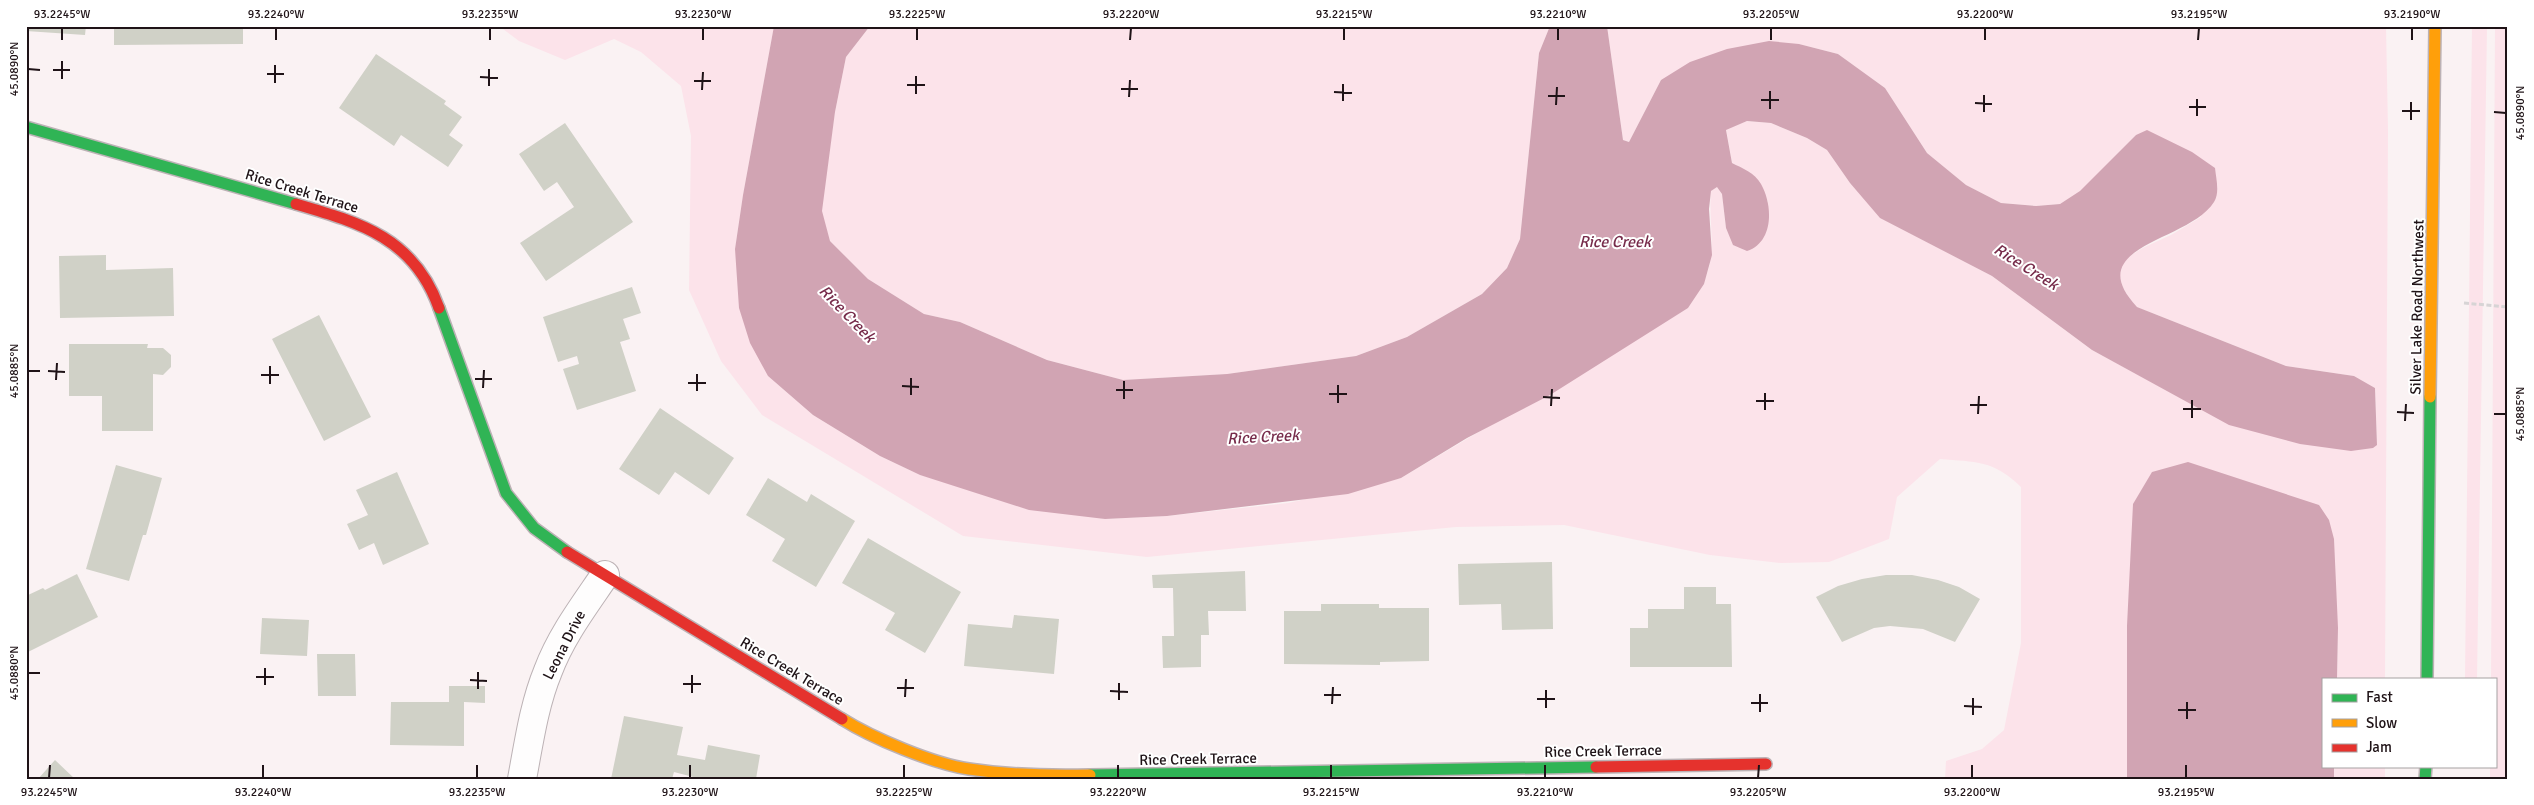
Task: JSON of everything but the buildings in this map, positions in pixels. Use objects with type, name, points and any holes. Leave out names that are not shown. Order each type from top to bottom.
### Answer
[{"type":"street","name":"Silver Lake Road Northwest","points":[[2427,678],[2435,26]]},
{"type":"street","name":"Rice Creek Terrace","points":[[26,127],[345,218],[369,228],[391,242],[421,270],[436,298],[506,493],[534,528],[571,555],[845,721],[904,749],[967,769],[1035,776],[1581,772],[1766,764]]},
{"type":"street","name":"Leona Drive","points":[[522,779],[532,724],[548,670],[569,628],[604,575]]},
{"type":"path","points":[[2433,300],[2508,307]]},
{"type":"shaded area","points":[[499,26],[774,26],[735,249],[768,376],[813,415],[880,456],[920,475],[1105,519],[1167,516],[1288,503],[1401,478],[1688,308],[1709,269],[1711,191],[1717,186],[1722,194],[1726,228],[1734,245],[1768,202],[1755,178],[1746,170],[1732,163],[1726,129],[1747,121],[1771,123],[1807,138],[1827,150],[1850,183],[1881,218],[1992,276],[2092,350],[2229,424],[2377,444],[2375,388],[2354,376],[2286,366],[2137,307],[2125,292],[2120,280],[2120,269],[2125,261],[2144,247],[2171,235],[2201,217],[2136,135],[2080,192],[2060,204],[2036,206],[2001,203],[1966,185],[1927,153],[1885,88],[1838,54],[1799,44],[1661,80],[1629,142],[1623,140],[1607,26],[2386,26],[2388,131],[2385,678],[2337,678],[2338,628],[2127,626],[2127,779],[1945,779],[1946,761],[1982,749],[2004,730],[2021,643],[2021,487],[2011,478],[1993,467],[1964,461],[1940,459],[1897,497],[1889,539],[1829,562],[1781,563],[1710,555],[1564,525],[1456,527],[1147,557],[963,536],[762,415],[721,361],[689,290],[691,136],[681,86],[641,52],[614,39],[565,60],[519,41]]},
{"type":"shaded area","points":[[870,26],[1550,26],[1539,53],[1520,239],[1507,268],[1482,294],[1407,337],[1356,356],[1227,374],[1123,380],[1047,360],[960,322],[924,314],[868,279],[830,241],[821,211],[835,112],[846,57]]},
{"type":"shaded area","points":[[2472,26],[2487,27],[2477,678],[2465,678]]},
{"type":"shaded area","points":[[2495,26],[2508,26],[2508,779],[2490,779],[2490,768],[2496,768],[2496,678],[2491,678]]},
{"type":"shaded area","points":[[2334,768],[2385,768],[2385,779],[2334,779]]},
{"type":"water","name":"Rice Creek","points":[[774,26],[870,26],[846,57],[835,112],[822,211],[830,241],[868,279],[924,314],[960,322],[1047,360],[1123,380],[1227,374],[1356,356],[1407,337],[1482,294],[1507,268],[1520,239],[1539,53],[1550,26],[1607,26],[1623,140],[1629,142],[1661,80],[1690,62],[1727,49],[1769,41],[1799,44],[1838,54],[1885,88],[1927,153],[1966,185],[2001,203],[2036,206],[2060,204],[2080,191],[2136,135],[2147,130],[2192,152],[2215,168],[2217,190],[2214,202],[2201,215],[2183,227],[2144,246],[2129,257],[2121,270],[2123,286],[2137,307],[2286,366],[2354,376],[2375,388],[2377,445],[2373,448],[2351,451],[2300,444],[2229,425],[2092,350],[1992,276],[1880,218],[1850,183],[1827,150],[1807,138],[1771,123],[1747,121],[1726,130],[1732,163],[1748,171],[1758,180],[1768,202],[1769,222],[1762,240],[1747,251],[1733,245],[1726,228],[1722,194],[1717,187],[1711,191],[1709,209],[1712,255],[1704,284],[1688,308],[1550,395],[1467,438],[1401,478],[1348,494],[1167,516],[1105,519],[1029,510],[920,475],[880,456],[813,415],[768,376],[750,343],[739,308],[735,249]]},
{"type":"water","points":[[2188,462],[2319,505],[2329,520],[2334,539],[2338,628],[2337,678],[2322,678],[2322,768],[2334,768],[2334,779],[2127,779],[2127,626],[2133,504],[2152,472]]},
{"type":"traffic: fast","points":[[26,127],[296,204]]},
{"type":"traffic: fast","points":[[439,308],[506,493],[534,528],[567,552]]},
{"type":"traffic: fast","points":[[2427,678],[2430,397]]},
{"type":"traffic: fast","points":[[1090,775],[1596,767]]},
{"type":"traffic: fast","points":[[2425,779],[2426,768]]},
{"type":"traffic: slow","points":[[2430,397],[2435,26]]},
{"type":"traffic: slow","points":[[842,719],[904,749],[955,766],[1014,774],[1090,775]]},
{"type":"traffic: jam","points":[[296,204],[342,218],[363,227],[400,249],[415,265],[428,284],[439,308]]},
{"type":"traffic: jam","points":[[567,552],[842,719]]},
{"type":"traffic: jam","points":[[1596,767],[1766,764]]}]
